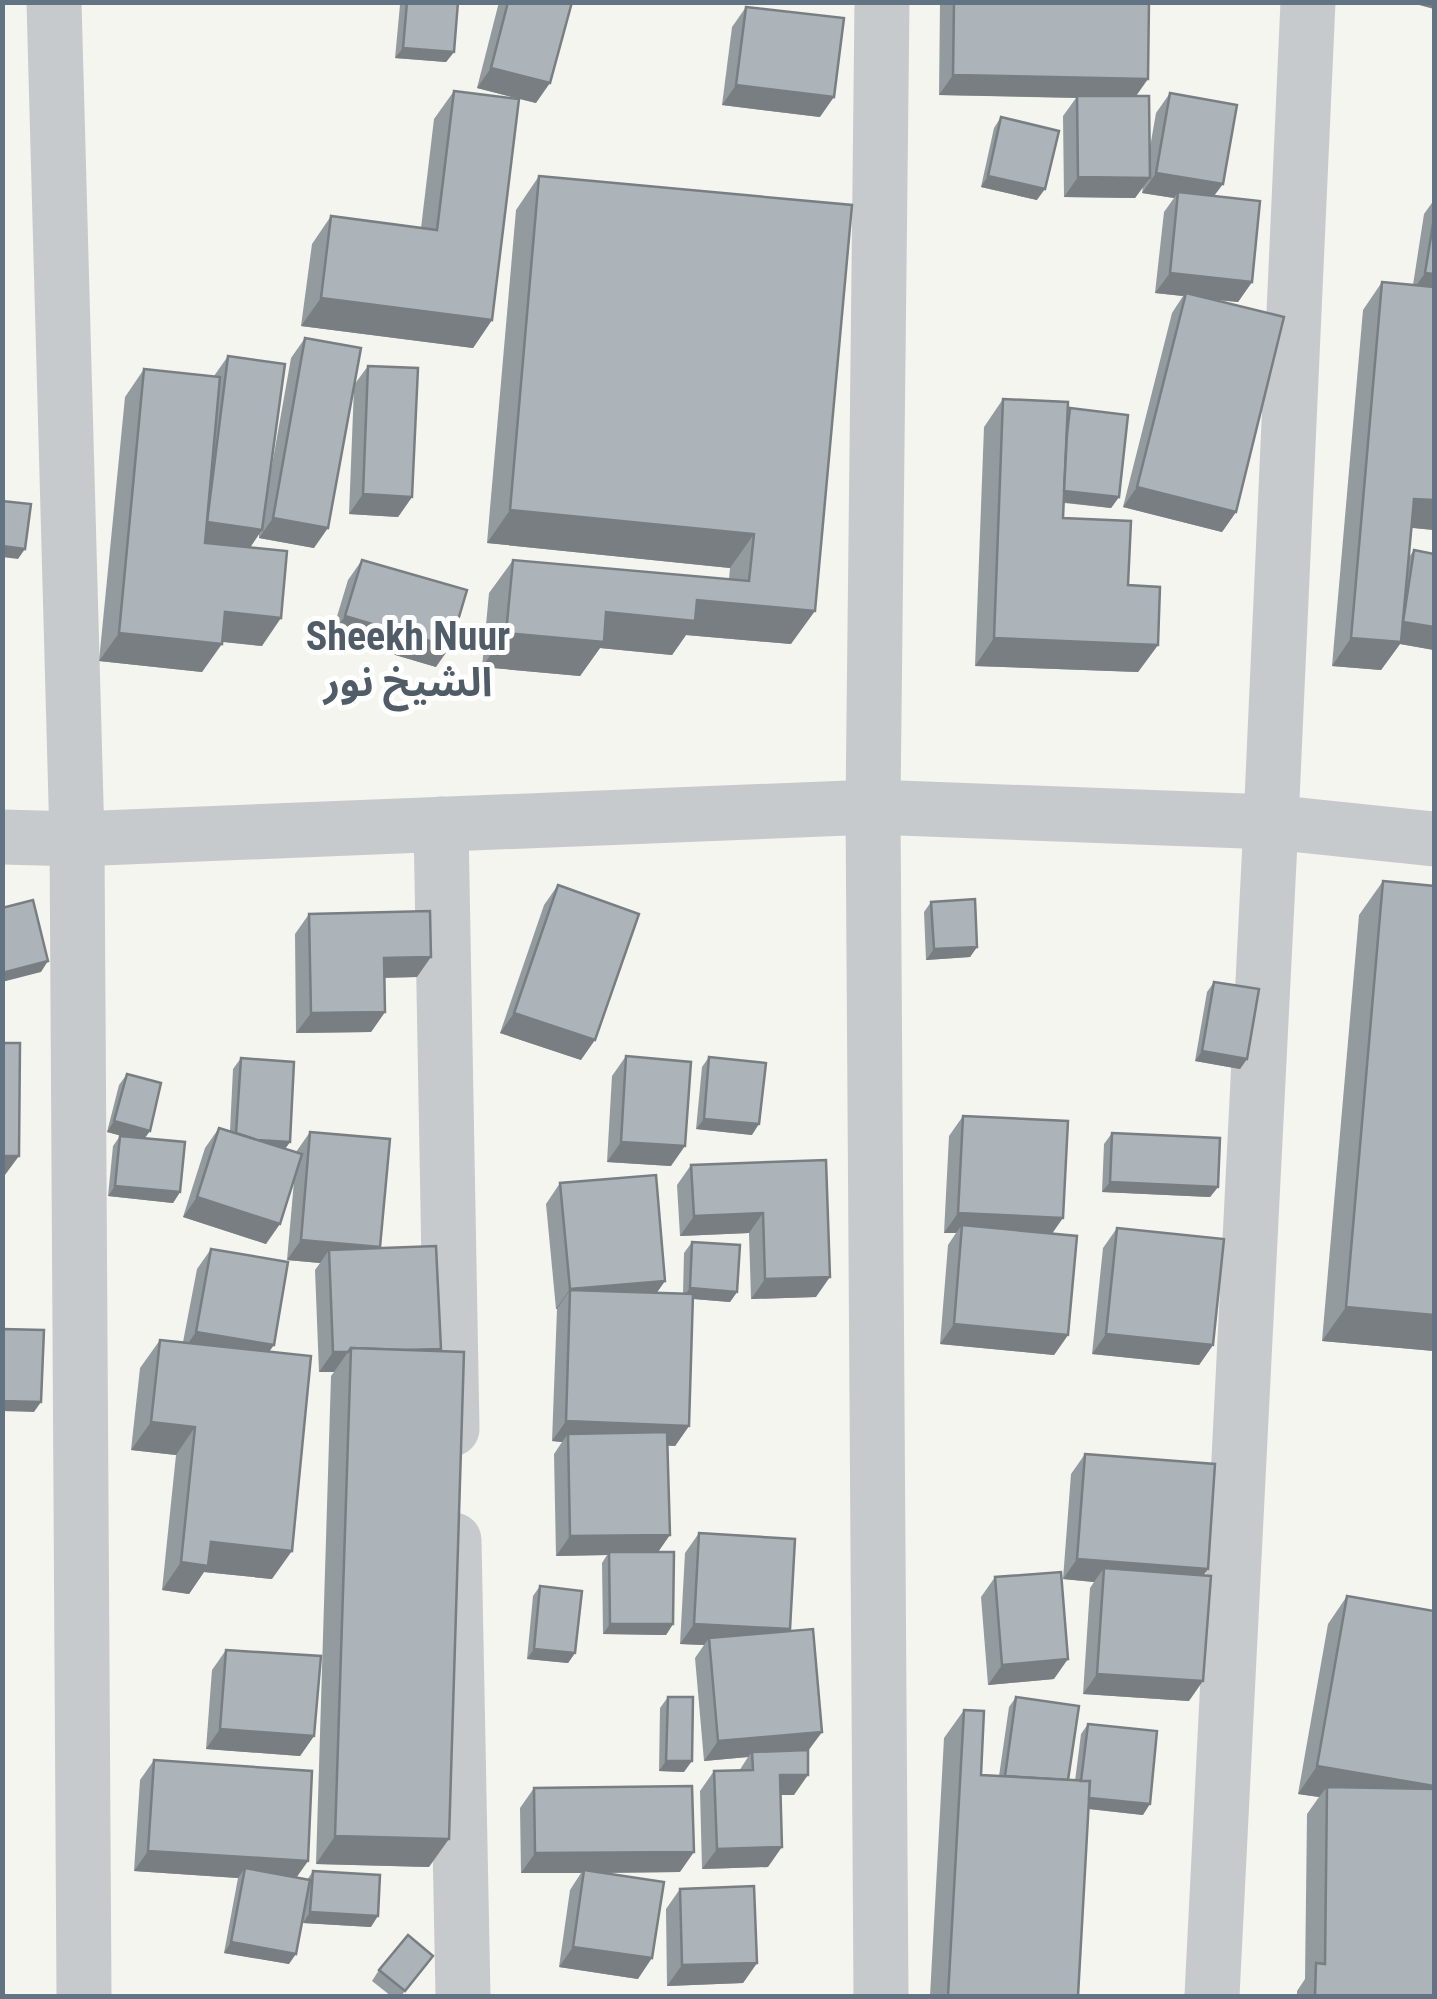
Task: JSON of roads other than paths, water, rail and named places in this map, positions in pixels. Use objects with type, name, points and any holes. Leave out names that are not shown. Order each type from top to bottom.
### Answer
[{"type":"street","points":[[54,2],[77,839],[84,1996]]},
{"type":"street","points":[[881,1996],[874,807],[882,2]]},
{"type":"street","points":[[1212,1996],[1272,822],[1308,2]]},
{"type":"street","points":[[2,836],[77,839],[874,807],[1272,822],[1434,839]]},
{"type":"street","points":[[441,824],[463,1996]]},
{"type":"district","name":"Sheekh Nuur الشيخ نور","points":[[408,659]]}]
